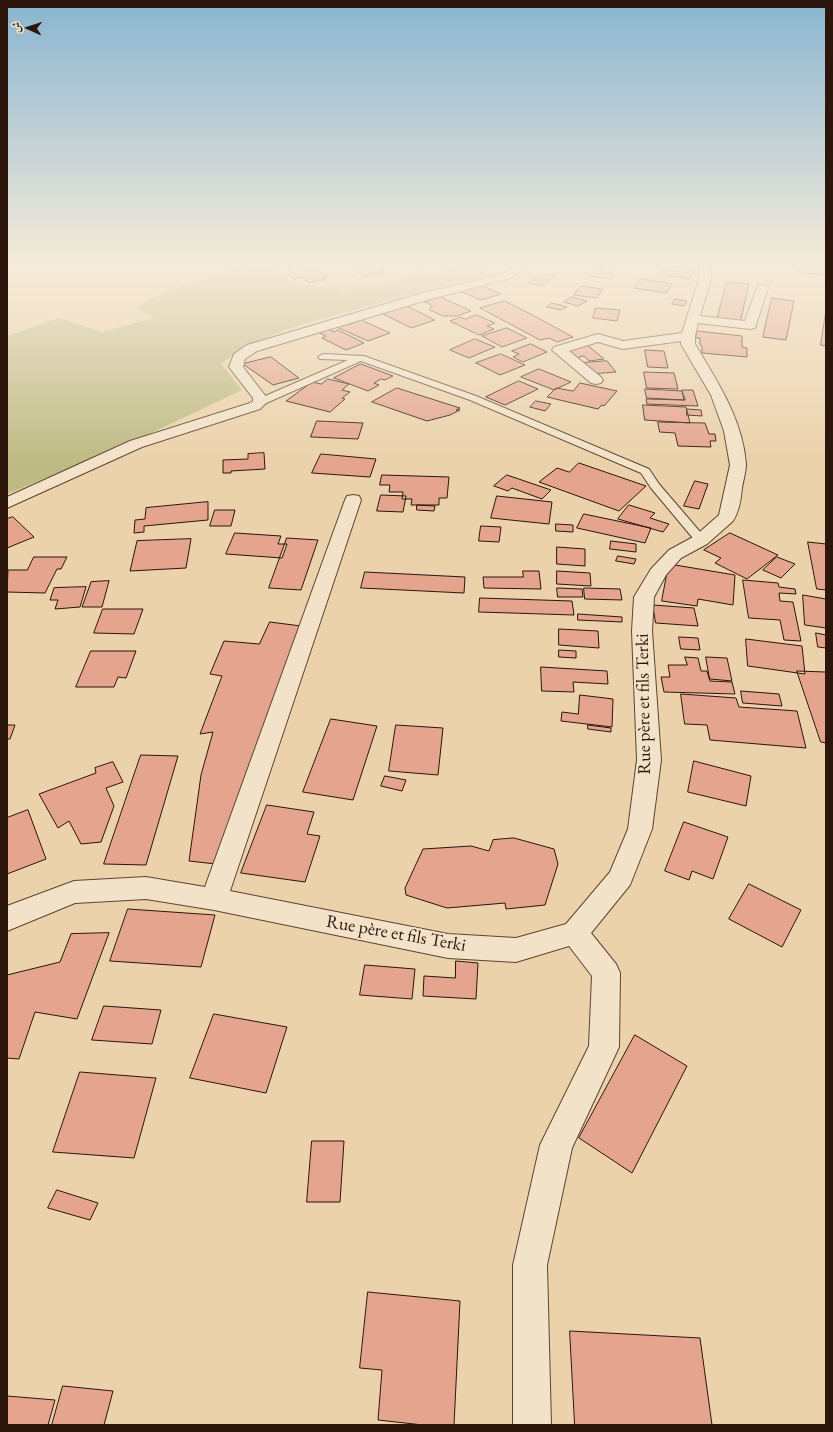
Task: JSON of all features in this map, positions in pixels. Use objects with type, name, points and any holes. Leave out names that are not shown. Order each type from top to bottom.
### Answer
[{"type":"street","points":[[7,503],[136,444],[255,406],[260,402],[260,398],[236,367],[239,357],[252,348],[316,329]]},
{"type":"street","points":[[596,380],[559,350],[598,338],[623,345],[688,329]]},
{"type":"street","name":"Rue père et fils Terki","points":[[7,920],[74,892],[146,888],[214,899],[448,946],[516,950],[575,933],[621,878],[640,829],[648,760],[642,631],[644,597],[658,573],[675,554],[701,540],[727,517],[733,494],[738,465],[732,431],[718,394],[692,354],[688,344],[691,329]]},
{"type":"street","points":[[214,899],[353,500]]},
{"type":"street","points":[[532,1425],[530,1265],[556,1145],[604,1047],[606,973],[575,933]]},
{"type":"lane","points":[[323,357],[361,358],[473,398],[645,471],[655,486],[701,540]]},
{"type":"lane","points":[[260,402],[361,358]]},
{"type":"shaded area","points":[[28,329],[92,329],[102,332],[114,329],[289,329],[253,344],[221,364],[242,390],[128,444],[7,494],[7,336]]},
{"type":"building","points":[[320,329],[328,329],[334,332],[338,330],[364,343],[346,350],[322,338],[326,336],[315,331]]},
{"type":"building","points":[[341,329],[381,329],[390,333],[368,341]]},
{"type":"building","points":[[466,329],[494,329],[479,335]]},
{"type":"building","points":[[509,329],[527,338],[502,347],[482,336]]},
{"type":"building","points":[[519,329],[558,329],[573,337],[557,342],[549,338],[540,340]]},
{"type":"building","points":[[765,329],[788,329],[786,340],[763,337]]},
{"type":"building","points":[[823,329],[826,329],[826,346],[821,345]]},
{"type":"building","points":[[697,331],[742,336],[742,347],[747,348],[747,357],[702,353],[700,338],[696,338]]},
{"type":"building","points":[[475,339],[495,347],[469,358],[450,350]]},
{"type":"building","points":[[585,343],[604,359],[589,361],[584,356],[575,358],[562,347]]},
{"type":"building","points":[[531,344],[547,352],[523,362],[513,357],[519,354],[512,351]]},
{"type":"building","points":[[645,350],[664,351],[668,368],[648,367]]},
{"type":"building","points":[[501,354],[525,365],[500,375],[476,363]]},
{"type":"building","points":[[271,357],[299,378],[273,385],[243,364]]},
{"type":"building","points":[[607,361],[616,372],[591,374],[582,363]]},
{"type":"building","points":[[361,364],[393,376],[385,380],[381,379],[374,383],[379,385],[368,391],[334,378]]},
{"type":"building","points":[[539,369],[571,382],[554,390],[521,377]]},
{"type":"building","points":[[644,372],[674,373],[678,389],[647,388]]},
{"type":"building","points":[[328,379],[349,384],[342,390],[350,392],[342,398],[345,399],[330,412],[286,401],[312,382],[321,384]]},
{"type":"building","points":[[519,381],[538,389],[505,405],[486,397]]},
{"type":"building","points":[[580,383],[617,391],[604,406],[602,405],[598,409],[547,397],[556,388],[573,391]]},
{"type":"building","points":[[397,388],[460,408],[456,410],[460,410],[450,415],[427,421],[372,402]]},
{"type":"building","points":[[645,389],[682,391],[684,400],[647,398]]},
{"type":"building","points":[[682,390],[693,390],[698,406],[647,404],[646,399],[685,400]]},
{"type":"building","points":[[536,401],[551,404],[545,411],[530,407]]},
{"type":"building","points":[[643,405],[686,407],[690,423],[645,420]]},
{"type":"building","points":[[687,409],[701,410],[702,416],[687,415]]},
{"type":"building","points":[[317,421],[363,423],[358,439],[311,437]]},
{"type":"building","points":[[658,422],[705,423],[709,434],[715,434],[716,441],[710,441],[711,447],[678,446],[675,433],[660,432]]},
{"type":"building","points":[[264,453],[265,469],[231,471],[231,473],[223,473],[223,460],[248,459],[248,454]]},
{"type":"building","points":[[321,454],[376,459],[370,477],[312,473]]},
{"type":"building","points":[[579,463],[646,486],[619,511],[539,482],[557,468],[569,472]]},
{"type":"building","points":[[382,475],[449,477],[447,498],[439,498],[439,505],[411,505],[412,499],[402,499],[403,492],[389,492],[390,485],[380,485]]},
{"type":"building","points":[[507,475],[551,490],[542,499],[512,488],[508,491],[494,486]]},
{"type":"building","points":[[695,481],[708,484],[699,509],[684,506]]},
{"type":"building","points":[[381,495],[406,496],[403,512],[377,511]]},
{"type":"building","points":[[497,496],[552,502],[549,524],[491,518]]},
{"type":"building","points":[[208,502],[208,520],[144,526],[144,532],[134,533],[135,520],[145,519],[146,508]]},
{"type":"building","points":[[417,505],[435,506],[434,511],[417,510]]},
{"type":"building","points":[[629,505],[655,513],[650,518],[669,524],[663,532],[618,519]]},
{"type":"building","points":[[215,510],[235,510],[231,526],[210,526]]},
{"type":"building","points":[[584,514],[651,528],[645,543],[577,528]]},
{"type":"building","points":[[13,517],[34,537],[7,548],[7,519]]},
{"type":"building","points":[[556,524],[573,525],[573,532],[556,531]]},
{"type":"building","points":[[481,526],[501,527],[499,542],[479,541]]},
{"type":"building","points":[[235,533],[281,536],[278,544],[287,544],[282,558],[226,554]]},
{"type":"building","points":[[730,533],[778,555],[747,579],[715,563],[721,558],[704,550]]},
{"type":"building","points":[[287,538],[318,540],[301,590],[269,588]]},
{"type":"building","points":[[191,539],[186,568],[130,571],[137,541]]},
{"type":"building","points":[[611,541],[636,544],[636,552],[610,549]]},
{"type":"building","points":[[808,542],[826,544],[826,590],[817,589]]},
{"type":"building","points":[[557,547],[585,549],[585,566],[557,564]]},
{"type":"building","points":[[618,556],[636,559],[634,564],[616,561]]},
{"type":"building","points":[[34,557],[67,557],[61,569],[57,569],[45,593],[7,592],[8,570],[27,570]]},
{"type":"building","points":[[777,557],[795,564],[781,578],[763,570]]},
{"type":"building","points":[[669,564],[735,575],[733,605],[698,599],[697,606],[662,601]]},
{"type":"building","points":[[523,571],[539,571],[541,589],[484,588],[483,577],[523,577]]},
{"type":"building","points":[[557,571],[590,573],[591,586],[557,584]]},
{"type":"building","points":[[365,572],[465,577],[464,593],[361,588]]},
{"type":"building","points":[[743,580],[778,583],[779,587],[795,589],[796,594],[779,593],[780,601],[793,602],[801,641],[784,640],[780,620],[749,618]]},
{"type":"building","points":[[109,581],[102,607],[82,607],[91,582]]},
{"type":"building","points":[[86,587],[80,607],[55,609],[58,600],[50,600],[54,588]]},
{"type":"building","points":[[557,588],[582,589],[583,597],[558,597]]},
{"type":"building","points":[[584,588],[620,589],[622,600],[585,599]]},
{"type":"building","points":[[803,595],[826,599],[826,628],[805,625]]},
{"type":"building","points":[[480,598],[572,601],[574,615],[479,612]]},
{"type":"building","points":[[653,605],[694,608],[698,626],[656,623]]},
{"type":"building","points":[[103,609],[143,609],[134,634],[94,633]]},
{"type":"building","points":[[578,614],[622,617],[622,622],[578,620]]},
{"type":"building","points":[[270,622],[301,626],[216,864],[189,861],[201,775],[213,732],[200,734],[222,676],[210,674],[224,641],[259,644]]},
{"type":"building","points":[[559,629],[598,631],[599,648],[559,645]]},
{"type":"building","points":[[816,633],[826,635],[826,648],[818,647]]},
{"type":"building","points":[[679,637],[698,638],[700,650],[681,649]]},
{"type":"building","points":[[746,639],[802,646],[805,674],[748,666]]},
{"type":"building","points":[[559,650],[576,651],[576,658],[559,657]]},
{"type":"building","points":[[91,651],[136,651],[126,678],[118,677],[114,687],[76,687]]},
{"type":"building","points":[[685,657],[698,658],[701,671],[707,671],[710,681],[732,682],[735,694],[664,692],[661,677],[670,677],[668,665],[687,665]]},
{"type":"building","points":[[706,657],[727,658],[732,681],[710,679]]},
{"type":"building","points":[[541,667],[607,671],[608,684],[573,682],[574,692],[542,691]]},
{"type":"building","points":[[797,671],[826,672],[826,743],[821,742]]},
{"type":"building","points":[[741,691],[779,694],[782,706],[743,703]]},
{"type":"building","points":[[681,694],[736,698],[739,707],[797,711],[806,748],[710,740],[707,725],[685,724]]},
{"type":"building","points":[[580,695],[613,699],[612,727],[561,721],[562,712],[578,714]]},
{"type":"building","points":[[331,719],[377,726],[353,800],[303,792]]},
{"type":"building","points":[[7,725],[15,725],[10,739],[7,739]]},
{"type":"building","points":[[396,725],[443,728],[438,775],[389,771]]},
{"type":"building","points":[[588,725],[611,728],[611,732],[588,729]]},
{"type":"building","points":[[141,755],[178,756],[146,865],[104,864]]},
{"type":"building","points":[[694,761],[751,776],[746,806],[688,792]]},
{"type":"building","points":[[113,762],[123,782],[106,788],[114,806],[101,842],[81,844],[69,821],[58,828],[39,794],[96,773],[95,768]]},
{"type":"building","points":[[385,776],[406,780],[402,791],[381,786]]},
{"type":"building","points":[[267,805],[314,812],[307,834],[320,836],[305,882],[241,873]]},
{"type":"building","points":[[28,810],[46,859],[7,874],[7,818]]},
{"type":"building","points":[[684,822],[728,837],[713,879],[692,871],[689,880],[665,871]]},
{"type":"building","points":[[514,838],[554,849],[558,864],[545,905],[506,909],[505,903],[447,908],[406,895],[405,888],[423,849],[471,846],[489,851],[493,840]]},
{"type":"building","points":[[749,884],[801,910],[782,947],[729,919]]},
{"type":"building","points":[[128,909],[215,915],[201,967],[110,961]]},
{"type":"building","points":[[109,933],[77,1019],[35,1012],[19,1059],[7,1058],[7,975],[60,962],[71,934]]},
{"type":"building","points":[[456,961],[478,963],[476,999],[423,996],[424,976],[455,978]]},
{"type":"building","points":[[365,965],[415,969],[412,999],[360,995]]},
{"type":"building","points":[[104,1006],[161,1010],[152,1044],[92,1040]]},
{"type":"building","points":[[214,1014],[287,1027],[266,1093],[190,1078]]},
{"type":"building","points":[[635,1035],[687,1066],[632,1173],[579,1138]]},
{"type":"building","points":[[80,1072],[156,1078],[134,1158],[53,1152]]},
{"type":"building","points":[[312,1141],[344,1141],[340,1202],[307,1202]]},
{"type":"building","points":[[57,1190],[98,1203],[90,1220],[48,1208]]},
{"type":"building","points":[[368,1292],[460,1301],[454,1425],[423,1425],[378,1420],[382,1370],[360,1368]]},
{"type":"building","points":[[570,1331],[700,1338],[712,1425],[575,1425]]},
{"type":"building","points":[[63,1386],[113,1391],[104,1425],[52,1425]]},
{"type":"building","points":[[7,1396],[55,1400],[48,1425],[7,1425]]}]
